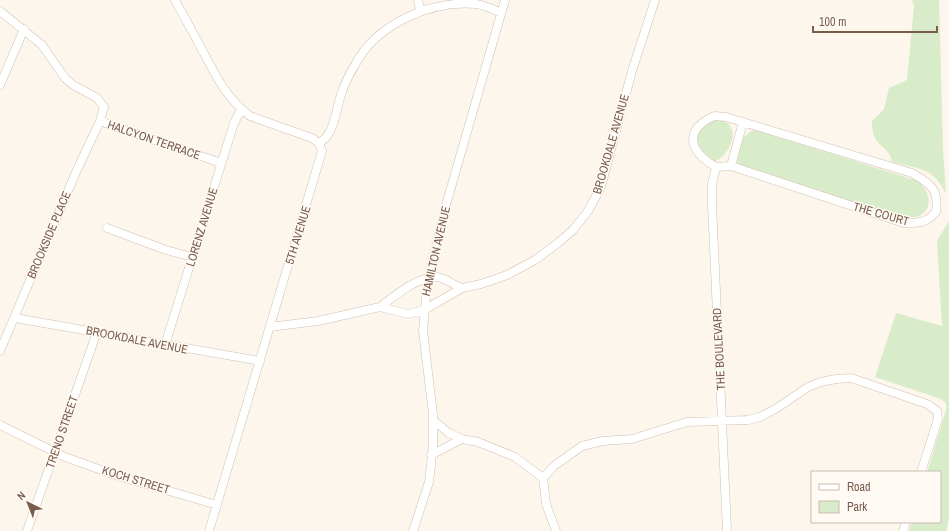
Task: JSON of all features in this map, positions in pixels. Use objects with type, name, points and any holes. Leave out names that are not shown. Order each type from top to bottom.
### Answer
[{"type":"street","points":[[175,0],[216,76],[228,96],[241,110],[250,116],[302,134],[318,143],[330,133],[342,92],[360,56],[390,27],[420,10],[464,1],[485,6],[501,14]]},
{"type":"street","points":[[418,0],[420,10]]},
{"type":"street","name":"HAMILTON AVENUE","points":[[413,531],[429,482],[431,455],[433,420],[424,355],[423,331],[428,277],[444,212],[505,0]]},
{"type":"street","name":"BROOKDALE AVENUE","points":[[380,307],[408,314],[424,310],[462,288],[481,284],[507,275],[535,260],[572,230],[588,210],[601,187],[632,70],[655,0]]},
{"type":"street","name":"HALCYON TERRACE","points":[[0,11],[42,45],[65,78],[102,102],[104,111],[100,121],[221,163]]},
{"type":"street","points":[[0,85],[24,29]]},
{"type":"street","name":"LORENZ AVENUE","points":[[165,345],[221,163],[234,123],[241,110]]},
{"type":"street","name":"THE COURT","points":[[714,116],[726,117],[912,173],[933,187],[938,201],[936,212],[926,221],[918,223],[904,223],[731,166],[716,167],[705,161],[694,148],[692,138],[694,129],[703,121],[714,116]]},
{"type":"street","name":"BROOKSIDE PLACE","points":[[0,350],[15,318],[58,211],[100,121]]},
{"type":"street","points":[[731,166],[743,122]]},
{"type":"street","name":"5TH AVENUE","points":[[210,531],[270,327],[322,159],[322,151],[318,143]]},
{"type":"street","name":"THE BOULEVARD","points":[[716,167],[712,184],[712,204],[728,531]]},
{"type":"street","points":[[107,228],[166,250],[192,256]]},
{"type":"street","points":[[428,277],[444,279],[462,288]]},
{"type":"street","name":"BROOKDALE AVENUE","points":[[270,327],[318,322],[380,307],[412,285],[428,277]]},
{"type":"street","name":"BROOKDALE AVENUE","points":[[15,318],[260,361]]},
{"type":"street","name":"TRENO STREET","points":[[28,531],[97,332]]},
{"type":"street","points":[[543,478],[554,466],[582,446],[603,441],[632,439],[687,422],[748,420],[760,417],[808,388],[836,379],[851,378],[934,408],[938,419],[921,471]]},
{"type":"street","points":[[433,420],[449,433],[462,439],[478,442],[516,457],[543,478],[546,504],[556,531]]},
{"type":"street","name":"KOCH STREET","points":[[0,425],[55,452],[118,476],[217,505]]},
{"type":"street","points":[[431,455],[462,439]]},
{"type":"green space","points":[[912,0],[939,0],[943,149],[946,194],[936,179],[924,170],[892,162],[890,156],[877,141],[872,130],[872,121],[884,109],[889,88],[907,80],[914,6]]},
{"type":"green space","points":[[720,120],[729,125],[733,136],[724,155],[713,162],[699,146],[697,141],[699,131],[711,121]]},
{"type":"green space","points":[[756,130],[918,181],[928,195],[929,200],[926,210],[916,217],[900,217],[743,168],[739,165],[737,160],[740,143],[747,134]]},
{"type":"green space","points":[[949,221],[949,518],[946,531],[909,531],[912,523],[941,523],[941,471],[927,471],[947,407],[945,402],[941,399],[875,377],[896,313],[942,326],[937,242]]}]
